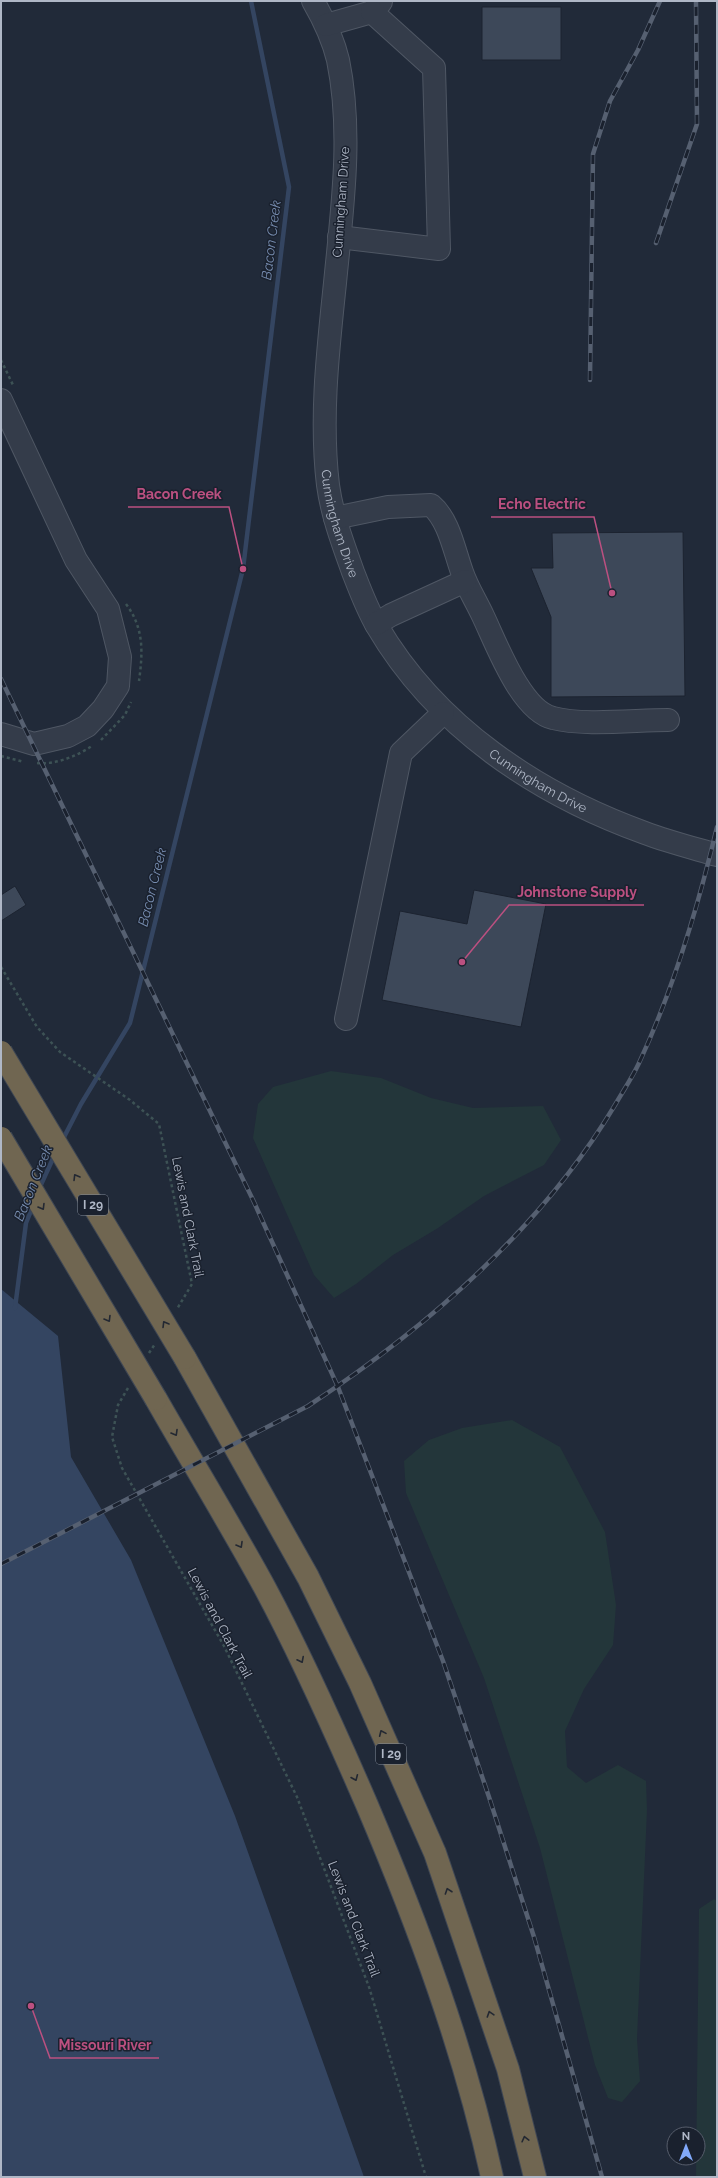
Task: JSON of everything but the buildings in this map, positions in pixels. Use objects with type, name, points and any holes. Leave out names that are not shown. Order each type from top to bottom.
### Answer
[{"type":"highway","name":"I 29","points":[[1,1052],[185,1358],[308,1577],[360,1683],[435,1853],[508,2069],[535,2177]]},
{"type":"highway","points":[[1,1138],[156,1399],[264,1588],[321,1698],[398,1877],[428,1956],[459,2055],[492,2177]]},
{"type":"street","name":"Cunningham Drive","points":[[314,1],[326,25],[338,59],[345,120],[339,237],[330,328],[325,433],[329,488],[340,536],[365,602],[376,624],[399,660],[443,713],[503,761],[560,795],[646,834],[717,855]]},
{"type":"street","points":[[326,25],[377,6],[434,68],[439,249],[339,237]]},
{"type":"street","points":[[1,400],[76,560],[108,609],[120,657],[118,686],[103,709],[87,726],[68,736],[34,744],[1,734]]},
{"type":"street","points":[[336,518],[388,508],[431,505],[438,511],[444,521],[465,581],[509,672],[528,699],[542,713],[552,718],[572,721],[668,720]]},
{"type":"street","points":[[376,624],[391,615],[465,581]]},
{"type":"street","points":[[346,1019],[401,753],[443,713]]},
{"type":"path","name":"Lewis and Clark Trail","points":[[1,967],[37,1027],[60,1052],[130,1100],[159,1124],[192,1284],[175,1310]]},
{"type":"path","points":[[147,1358],[159,1337]]},
{"type":"path","name":"Lewis and Clark Trail","points":[[130,1384],[118,1404],[112,1437],[122,1468],[224,1646],[297,1796],[369,1987],[426,2177]]},
{"type":"green space","points":[[331,1071],[381,1078],[431,1098],[473,1108],[543,1106],[561,1140],[544,1165],[484,1196],[438,1228],[393,1255],[356,1284],[334,1298],[314,1275],[253,1138],[258,1104],[273,1087]]},
{"type":"green space","points":[[512,1420],[560,1447],[605,1532],[616,1605],[613,1645],[584,1689],[565,1731],[567,1767],[586,1783],[618,1765],[646,1781],[647,1810],[637,2039],[640,2081],[622,2102],[608,2098],[595,2065],[540,1848],[484,1678],[406,1493],[404,1461],[429,1440],[462,1428]]},
{"type":"green space","points":[[714,1899],[717,1901],[717,2177],[696,2177],[696,2166],[706,2166],[706,2126],[697,2126],[699,1909]]},
{"type":"water","points":[[1,1289],[58,1336],[71,1457],[131,1560],[235,1816],[364,2177],[1,2177]]},
{"type":"waterway","name":"Bacon Creek","points":[[62,1141],[81,1104],[130,1023],[243,569],[289,187],[251,1]]},
{"type":"waterway","name":"Bacon Creek","points":[[39,1189],[55,1154]]},
{"type":"waterway","name":"Bacon Creek","points":[[15,1308],[26,1223],[33,1206]]},
{"type":"railway","points":[[590,380],[593,154],[610,101],[638,50],[660,1]]},
{"type":"railway","points":[[656,243],[697,124],[696,1]]},
{"type":"railway","points":[[1,679],[253,1200],[338,1387],[443,1661],[489,1797],[534,1937],[602,2177]]},
{"type":"railway","points":[[1,1564],[308,1406],[396,1343],[438,1309],[479,1272],[517,1234],[553,1193],[585,1150],[615,1105],[636,1069],[652,1035],[684,947],[702,887],[717,827]]},
{"type":"place","name":"Bacon Creek","points":[[243,569]]},
{"type":"place","name":"Echo Electric","points":[[612,593]]},
{"type":"place","name":"Johnstone Supply","points":[[462,962]]},
{"type":"place","name":"Missouri River","points":[[31,2006]]}]
